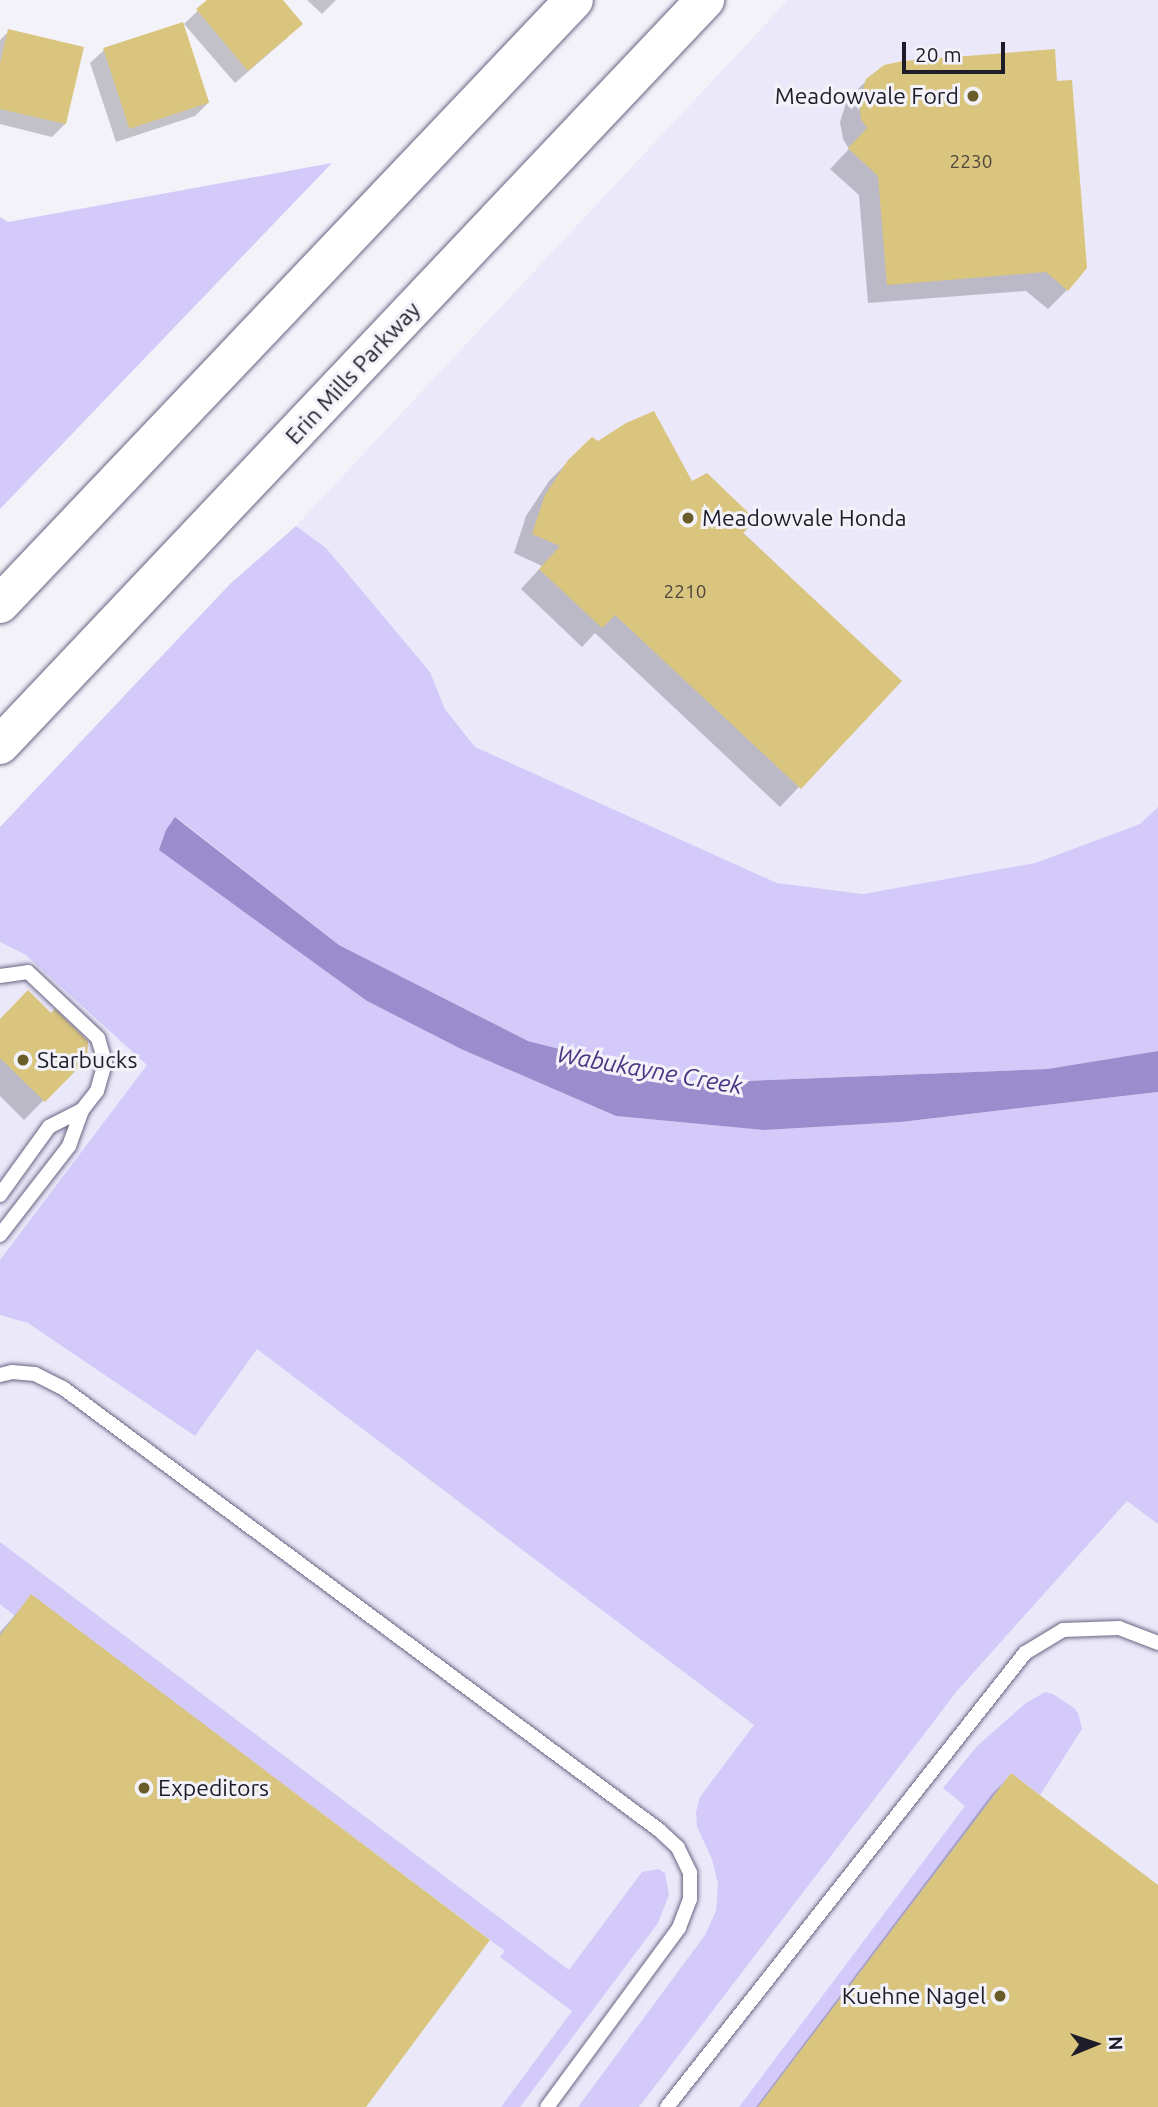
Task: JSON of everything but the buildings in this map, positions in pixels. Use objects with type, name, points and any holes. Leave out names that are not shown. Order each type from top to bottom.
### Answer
[{"type":"main road","points":[[0,604],[574,0]]},
{"type":"main road","name":"Erin Mills Parkway","points":[[0,746],[705,0]]},
{"type":"lane","points":[[0,976],[28,972],[98,1038],[105,1063],[97,1091],[82,1110],[69,1146],[0,1235]]},
{"type":"lane","points":[[0,1195],[49,1127],[82,1110]]},
{"type":"lane","points":[[0,1375],[12,1372],[35,1374],[63,1388],[659,1830],[678,1848],[691,1873],[690,1899],[679,1928],[547,2107]]},
{"type":"lane","points":[[667,2107],[1025,1653],[1063,1630],[1119,1628],[1158,1643]]},
{"type":"shaded area","points":[[788,0],[1158,0],[1158,807],[1140,824],[1035,863],[863,894],[777,883],[475,747],[445,709],[430,672],[326,549],[296,526]]},
{"type":"shaded area","points":[[332,163],[0,509],[0,217],[8,222]]},
{"type":"shaded area","points":[[296,526],[326,548],[430,672],[445,709],[475,747],[777,883],[863,894],[1035,863],[1140,824],[1158,807],[1158,1051],[1047,1069],[693,1083],[528,1041],[339,945],[176,817],[367,1001],[461,1049],[616,1116],[766,1130],[901,1122],[1158,1092],[1158,1524],[1127,1501],[957,1691],[639,2107],[578,2107],[705,1935],[716,1911],[718,1884],[712,1859],[697,1827],[696,1812],[700,1797],[754,1725],[257,1349],[195,1436],[28,1323],[0,1315],[0,1260],[147,1065],[26,955],[0,942],[0,827],[230,584]]},
{"type":"shaded area","points":[[175,817],[339,945],[528,1041],[693,1083],[1047,1069],[1158,1051],[1158,1092],[901,1122],[765,1130],[616,1116],[461,1049],[367,1001],[159,850],[166,830]]},
{"type":"shaded area","points":[[0,942],[26,955],[147,1065],[1158,1238],[1158,2107],[0,2107]]},
{"type":"shaded area","points":[[0,1542],[569,1970],[642,1872],[658,1869],[665,1873],[669,1895],[658,1923],[520,2107],[501,2107],[572,2011],[500,1957],[505,1951],[31,1595],[15,1616],[0,1604]]},
{"type":"shaded area","points":[[1045,1692],[1053,1694],[1074,1708],[1082,1729],[1040,1795],[1011,1773],[758,2107],[739,2107],[965,1806],[943,1788],[977,1746],[1026,1703]]},
{"type":"place","name":"Meadowvale Ford","points":[[973,96]]},
{"type":"place","name":"Meadowvale Honda","points":[[688,518]]},
{"type":"place","name":"Starbucks","points":[[23,1060]]},
{"type":"place","name":"Expeditors","points":[[144,1788]]},
{"type":"place","name":"Kuehne Nagel","points":[[1000,1996]]},
{"type":"water label","name":"Wabukayne Creek","points":[[650,1070]]}]
